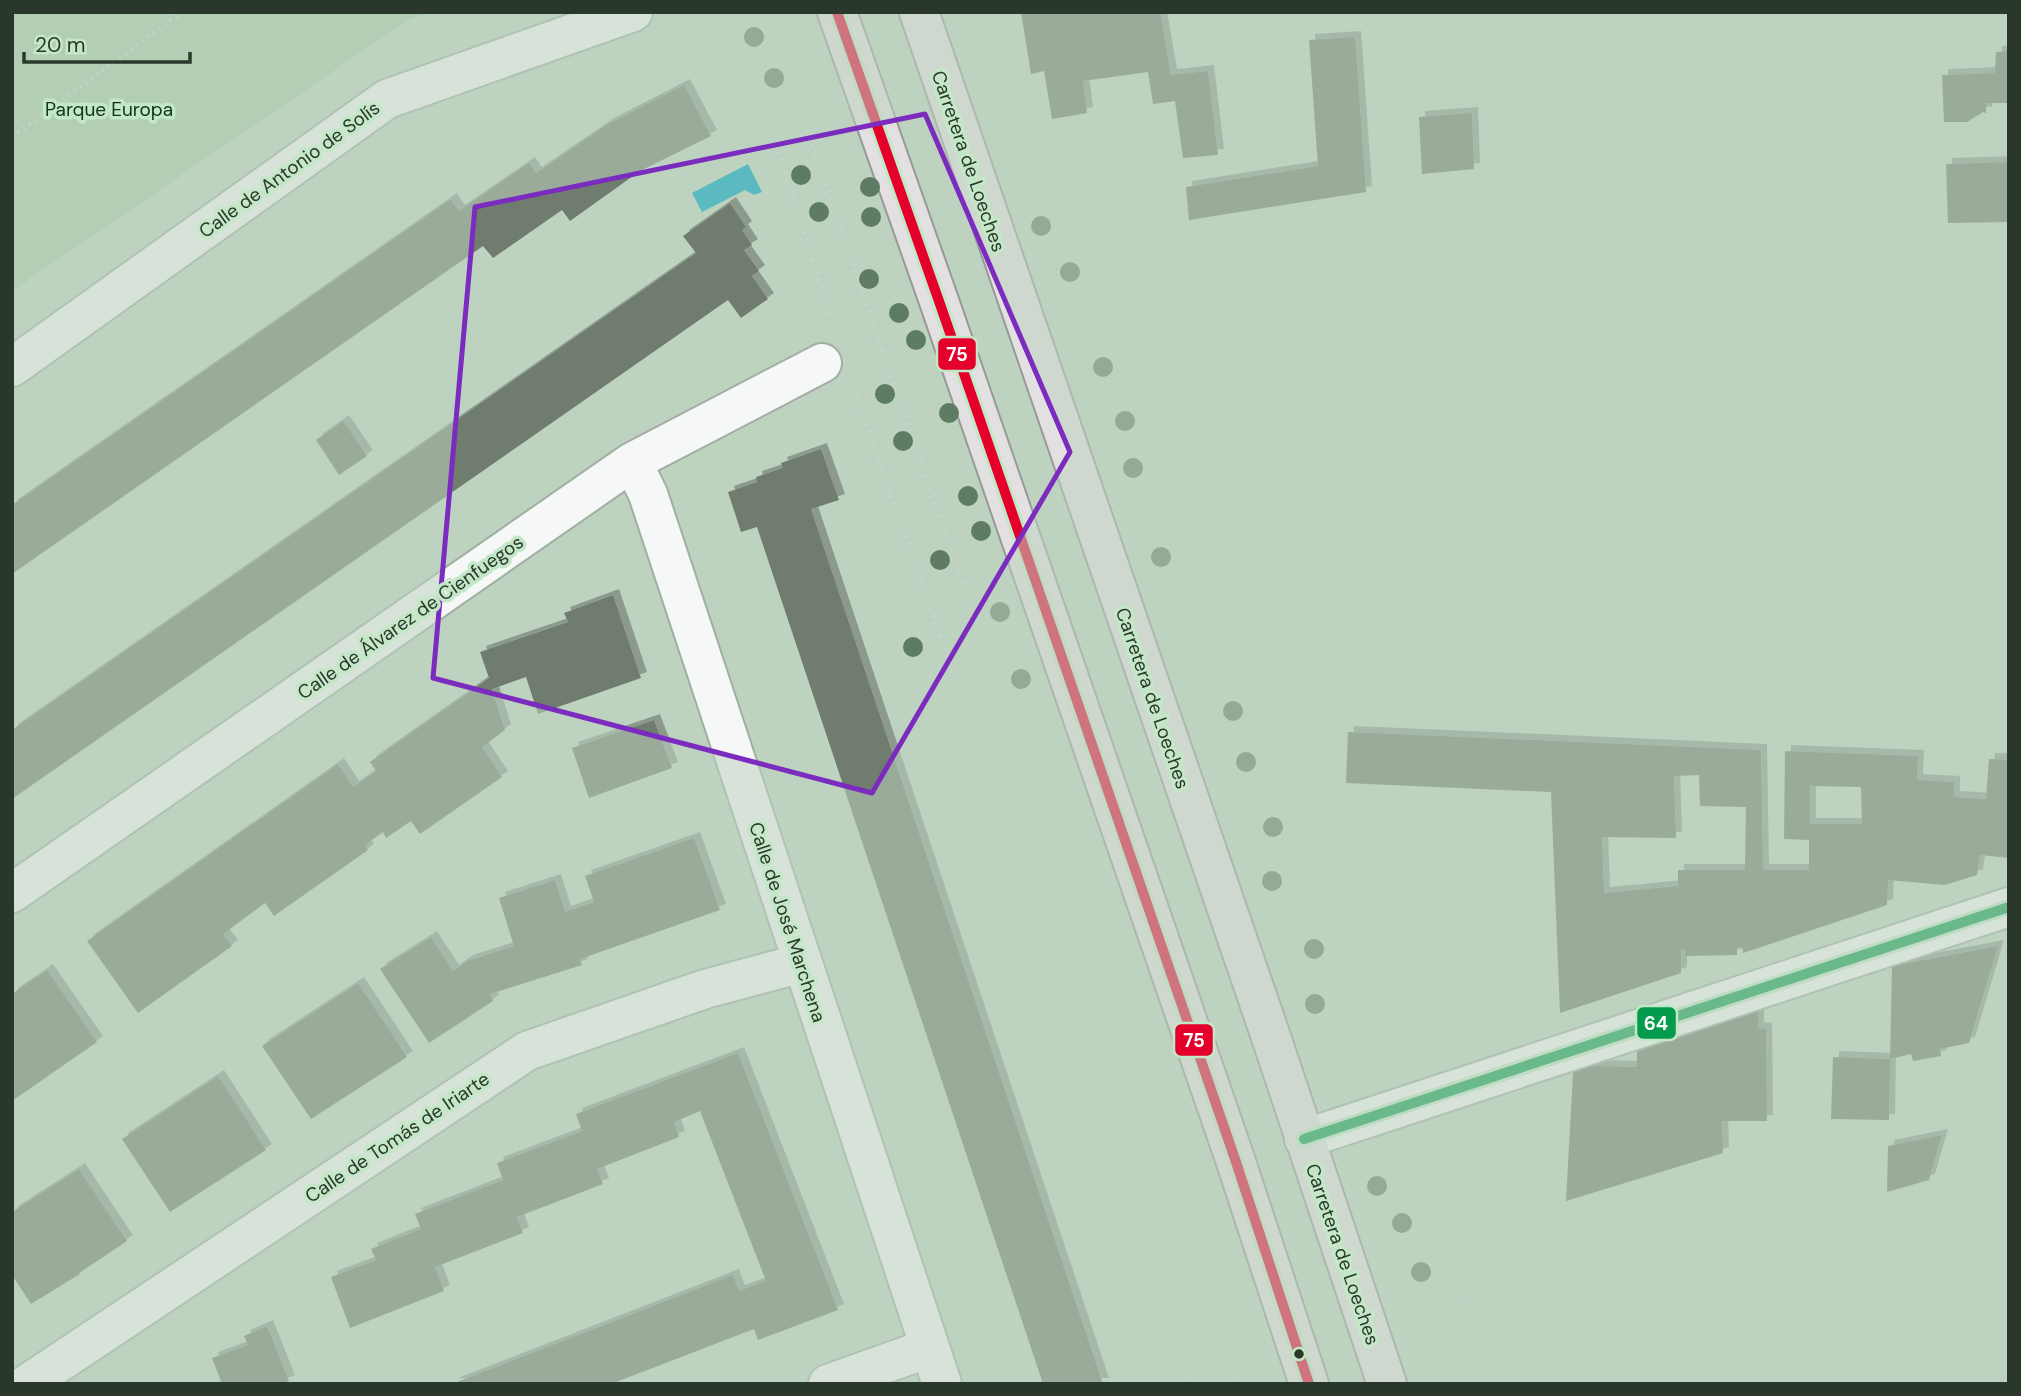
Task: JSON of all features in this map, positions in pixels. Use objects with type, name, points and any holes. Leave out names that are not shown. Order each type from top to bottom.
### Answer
[{"type":"main road","points":[[837,12],[1222,1120],[1309,1384]]},
{"type":"main road","name":"Carretera de Loeches","points":[[919,12],[1387,1384]]},
{"type":"street","name":"Calle de Antonio de Solís","points":[[12,367],[387,99],[634,12]]},
{"type":"street","name":"Calle de Álvarez de Cienfuegos","points":[[12,893],[632,462],[821,363]]},
{"type":"street","name":"Calle de José Marchena","points":[[632,462],[648,494],[942,1384]]},
{"type":"street","points":[[1304,1139],[2009,907]]},
{"type":"street","name":"Calle de Tomás de Iriarte","points":[[27,1384],[527,1051],[705,989],[802,963]]},
{"type":"street","points":[[828,1384],[929,1348]]},
{"type":"path","points":[[12,137],[182,12]]},
{"type":"path","points":[[734,12],[834,328]]},
{"type":"path","points":[[766,12],[1131,1073],[1235,1384]]},
{"type":"path","points":[[856,393],[1131,1187],[1193,1384]]},
{"type":"path","points":[[1430,1311],[1481,1297]]},
{"type":"highlighted area","points":[[925,114],[1070,452],[872,793],[433,678],[475,207]]},
{"type":"green space","name":"Parque Europa","points":[[12,12],[430,12],[408,20],[12,291]]},
{"type":"water","points":[[748,164],[762,192],[754,195],[745,190],[702,212],[692,193]]},
{"type":"building","points":[[1021,12],[1160,12],[1171,75],[1208,71],[1218,155],[1183,158],[1175,101],[1153,104],[1148,72],[1083,81],[1087,113],[1052,119],[1044,71],[1031,74]]},
{"type":"building","points":[[1355,37],[1366,192],[1189,220],[1186,187],[1318,166],[1309,40]]},
{"type":"building","points":[[2009,51],[2009,103],[1986,103],[1986,113],[1983,112],[1967,122],[1944,122],[1942,75],[1995,73],[1996,52]]},
{"type":"building","points":[[684,85],[711,136],[640,171],[570,221],[562,210],[493,258],[483,246],[12,574],[12,505],[451,199],[459,211],[529,163],[536,173],[608,124]]},
{"type":"building","points":[[1472,113],[1474,169],[1422,174],[1419,117]]},
{"type":"building","points":[[2009,162],[2009,222],[1948,223],[1946,164]]},
{"type":"building","points":[[730,203],[746,227],[742,230],[752,245],[744,250],[759,271],[752,276],[768,299],[741,318],[728,300],[12,799],[12,730],[696,253],[683,236]]},
{"type":"building","points":[[343,421],[367,456],[339,475],[316,440]]},
{"type":"building","points":[[821,449],[839,500],[811,509],[1103,1384],[1043,1384],[757,527],[741,532],[728,492],[757,482],[756,477],[783,468],[781,463]]},
{"type":"building","points":[[613,595],[641,678],[538,714],[526,677],[492,689],[505,730],[482,747],[502,777],[420,834],[411,821],[386,838],[383,832],[365,845],[368,850],[274,916],[265,903],[223,934],[232,946],[138,1013],[87,941],[338,764],[353,787],[376,771],[370,762],[489,678],[480,652],[568,622],[564,613]]},
{"type":"building","points":[[654,720],[672,768],[589,798],[572,748]]},
{"type":"building","points":[[1348,732],[1761,750],[1763,870],[1809,870],[1809,840],[1784,839],[1785,751],[1918,756],[1917,780],[1954,782],[1954,797],[1986,799],[1989,759],[2009,760],[2009,858],[1980,855],[1977,875],[1945,885],[1888,880],[1887,905],[1743,953],[1743,947],[1737,947],[1737,955],[1685,956],[1685,949],[1681,949],[1681,973],[1560,1013],[1551,792],[1346,783]],"holes":[[[1699,775],[1700,806],[1746,807],[1745,870],[1678,870],[1678,886],[1604,893],[1602,837],[1676,838],[1674,776]],[[1810,786],[1861,787],[1862,824],[1810,824]]]},
{"type":"building","points":[[694,838],[720,910],[580,959],[582,965],[490,994],[493,1001],[429,1043],[380,969],[431,937],[453,971],[467,961],[514,946],[499,898],[555,880],[565,912],[594,902],[585,876]]},
{"type":"building","points":[[1998,946],[1969,1043],[1940,1049],[1941,1056],[1913,1061],[1911,1054],[1890,1059],[1892,966]]},
{"type":"building","points":[[47,970],[97,1042],[12,1101],[12,994]]},
{"type":"building","points":[[358,983],[407,1057],[311,1119],[262,1046]]},
{"type":"building","points":[[1758,1010],[1758,1028],[1766,1029],[1767,1121],[1722,1121],[1723,1153],[1566,1201],[1575,1071],[1591,1066],[1637,1067],[1637,1050]]},
{"type":"building","points":[[738,1053],[838,1310],[758,1340],[754,1329],[611,1384],[452,1384],[733,1275],[739,1291],[766,1281],[700,1111],[674,1122],[679,1137],[597,1169],[603,1184],[517,1217],[523,1233],[435,1267],[444,1291],[350,1328],[331,1277],[376,1260],[371,1249],[421,1229],[415,1214],[503,1180],[497,1163],[582,1131],[576,1114]]},
{"type":"building","points":[[1833,1057],[1890,1059],[1889,1120],[1831,1119]]},
{"type":"building","points":[[218,1076],[266,1150],[170,1212],[122,1139]]},
{"type":"building","points":[[1942,1135],[1929,1180],[1887,1192],[1888,1146]]},
{"type":"building","points":[[79,1169],[127,1241],[31,1304],[12,1275],[12,1212]]},
{"type":"building","points":[[267,1326],[289,1381],[282,1384],[222,1384],[212,1358],[248,1345],[244,1336]]},
{"type":"transit line","name":"75","points":[[837,12],[1235,1159],[1309,1384]]},
{"type":"transit line","name":"64","points":[[1304,1139],[2009,907]]}]
